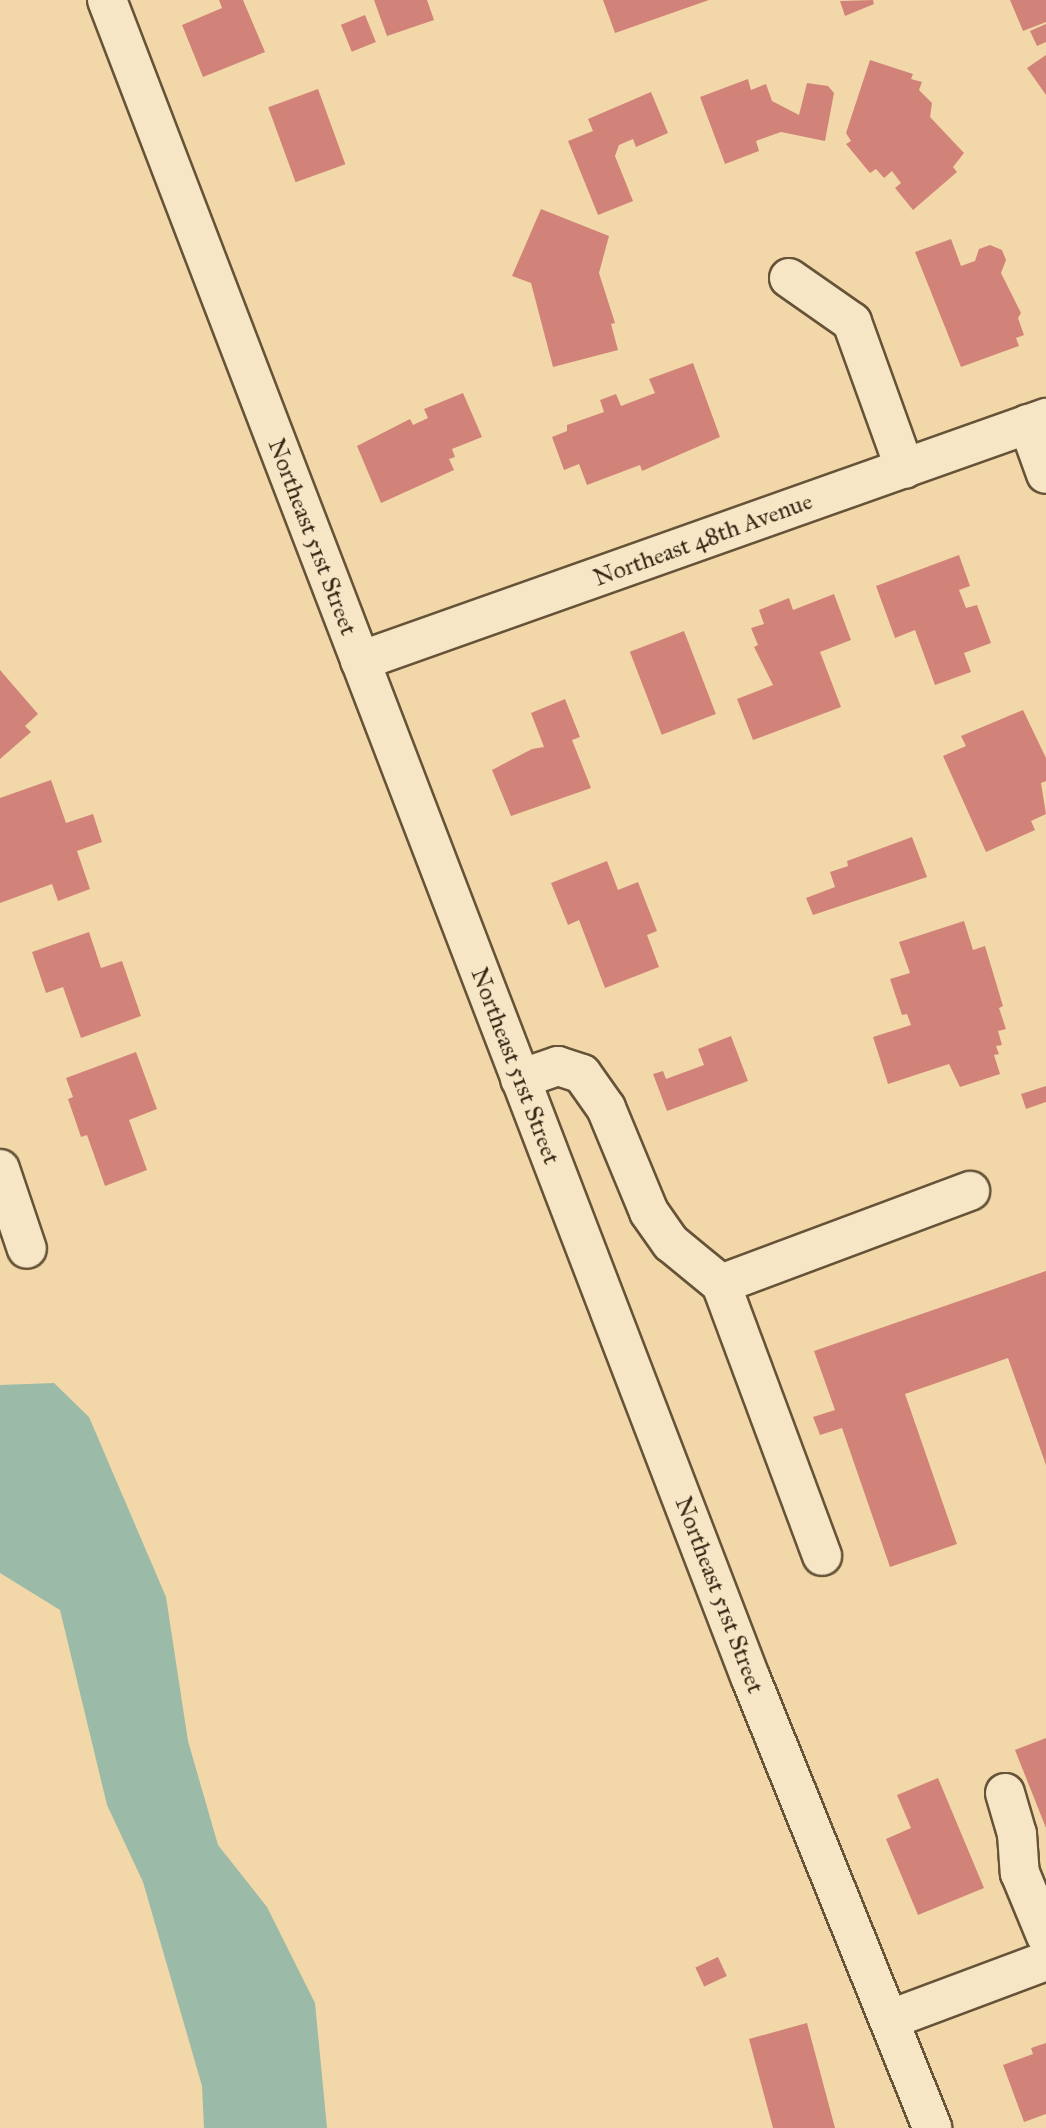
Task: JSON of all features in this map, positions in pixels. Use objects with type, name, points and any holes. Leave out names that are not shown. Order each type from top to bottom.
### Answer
[{"type":"street","name":"Northeast 51st Street","points":[[107,0],[751,1679],[891,2019],[932,2128]]},
{"type":"street","points":[[789,278],[852,322],[905,469]]},
{"type":"street","name":"Northeast 48th Avenue","points":[[360,662],[1037,421]]},
{"type":"street","points":[[1037,421],[1046,474]]},
{"type":"street","points":[[520,1080],[558,1066],[582,1074],[606,1108],[649,1212],[671,1243],[721,1284],[822,1556]]},
{"type":"street","points":[[0,1169],[27,1249]]},
{"type":"street","points":[[721,1284],[970,1192]]},
{"type":"street","points":[[1005,1793],[1017,1834],[1020,1873],[1046,1936]]},
{"type":"street","points":[[891,2019],[1046,1961]]},
{"type":"shaded area","points":[[54,1383],[89,1417],[166,1597],[188,1741],[218,1845],[267,1907],[315,2003],[327,2128],[204,2128],[202,2086],[143,1882],[107,1805],[60,1610],[0,1573],[0,1385]]},
{"type":"building","points":[[219,0],[243,0],[265,52],[203,77],[182,25],[222,8]]},
{"type":"building","points":[[374,0],[427,0],[434,20],[387,36]]},
{"type":"building","points":[[603,0],[709,0],[615,33]]},
{"type":"building","points":[[873,0],[874,4],[845,16],[840,1]]},
{"type":"building","points":[[1010,0],[1046,0],[1046,22],[1023,31]]},
{"type":"building","points":[[365,15],[376,42],[352,52],[341,25]]},
{"type":"building","points":[[1046,24],[1046,42],[1037,46],[1030,31]]},
{"type":"building","points":[[1046,55],[1046,95],[1027,68]]},
{"type":"building","points":[[870,60],[913,74],[911,79],[922,82],[919,90],[932,103],[930,117],[964,153],[953,167],[957,172],[913,210],[895,188],[901,183],[892,171],[884,178],[876,169],[870,173],[846,144],[851,141],[846,133]]},
{"type":"building","points":[[748,79],[751,90],[766,84],[772,101],[799,115],[807,83],[828,86],[834,93],[825,141],[781,132],[756,141],[759,151],[725,164],[700,97]]},
{"type":"building","points":[[318,89],[345,164],[296,182],[268,107]]},
{"type":"building","points":[[651,92],[668,133],[636,147],[633,139],[619,145],[615,156],[633,201],[598,215],[568,141],[593,131],[588,119]]},
{"type":"building","points":[[541,209],[609,236],[599,273],[615,323],[611,324],[618,350],[553,367],[531,283],[512,276]]},
{"type":"building","points":[[951,239],[961,266],[975,261],[979,249],[990,245],[1002,250],[1006,260],[1001,273],[1021,313],[1018,318],[1024,335],[1016,338],[1019,346],[961,367],[915,252]]},
{"type":"building","points":[[693,363],[720,437],[642,471],[640,465],[587,485],[579,464],[564,470],[552,437],[567,431],[567,425],[604,412],[600,400],[616,394],[621,406],[655,393],[649,379]]},
{"type":"building","points":[[463,393],[482,437],[452,449],[455,457],[449,459],[454,470],[381,503],[357,446],[410,419],[413,425],[428,418],[424,409]]},
{"type":"building","points":[[959,555],[970,586],[959,590],[966,608],[977,605],[991,643],[964,653],[971,672],[935,685],[915,630],[895,638],[876,586]]},
{"type":"building","points":[[834,594],[851,640],[820,652],[841,707],[753,740],[737,699],[773,685],[754,647],[758,645],[751,628],[764,624],[759,610],[789,598],[793,610]]},
{"type":"building","points":[[684,631],[716,714],[662,735],[630,652]]},
{"type":"building","points":[[0,670],[38,714],[25,726],[31,732],[0,759]]},
{"type":"building","points":[[565,699],[580,737],[572,740],[591,788],[511,816],[492,770],[532,749],[544,747],[531,713]]},
{"type":"building","points":[[1023,710],[1046,758],[1046,781],[1041,783],[1046,814],[1031,821],[1035,830],[986,852],[943,756],[966,746],[961,736]]},
{"type":"building","points":[[51,780],[66,823],[93,814],[102,842],[77,851],[90,889],[58,901],[52,884],[0,903],[0,798]]},
{"type":"building","points":[[912,837],[927,877],[813,915],[806,898],[835,887],[830,872],[848,866],[847,861]]},
{"type":"building","points":[[607,861],[618,890],[638,882],[657,931],[647,935],[659,967],[605,988],[579,920],[568,925],[551,883]]},
{"type":"building","points":[[964,921],[973,950],[985,946],[1003,1006],[999,1008],[1006,1029],[998,1031],[1002,1045],[996,1046],[999,1054],[994,1055],[1000,1074],[960,1087],[949,1064],[888,1084],[873,1037],[911,1025],[907,1014],[902,1015],[890,979],[910,973],[899,942]]},
{"type":"building","points":[[89,932],[101,968],[122,961],[141,1016],[81,1038],[63,987],[46,993],[32,952]]},
{"type":"building","points":[[731,1036],[748,1081],[667,1111],[653,1074],[663,1071],[666,1079],[704,1065],[698,1049]]},
{"type":"building","points":[[136,1052],[157,1109],[129,1120],[147,1170],[105,1186],[87,1135],[81,1137],[68,1099],[73,1097],[66,1078]]},
{"type":"building","points":[[1046,1086],[1046,1102],[1026,1109],[1021,1094]]},
{"type":"building","points":[[1046,1271],[1046,1465],[1008,1358],[905,1394],[957,1544],[890,1567],[842,1428],[820,1435],[813,1417],[835,1410],[814,1351]]},
{"type":"building","points":[[1046,1738],[1046,1828],[1015,1750]]},
{"type":"building","points":[[938,1778],[984,1888],[918,1915],[886,1839],[911,1828],[897,1795]]},
{"type":"building","points":[[718,1957],[727,1976],[704,1987],[695,1968]]},
{"type":"building","points":[[807,2023],[835,2128],[773,2128],[749,2039]]},
{"type":"building","points":[[1046,2043],[1046,2114],[1024,2122],[1003,2065],[1033,2054],[1031,2048]]}]
